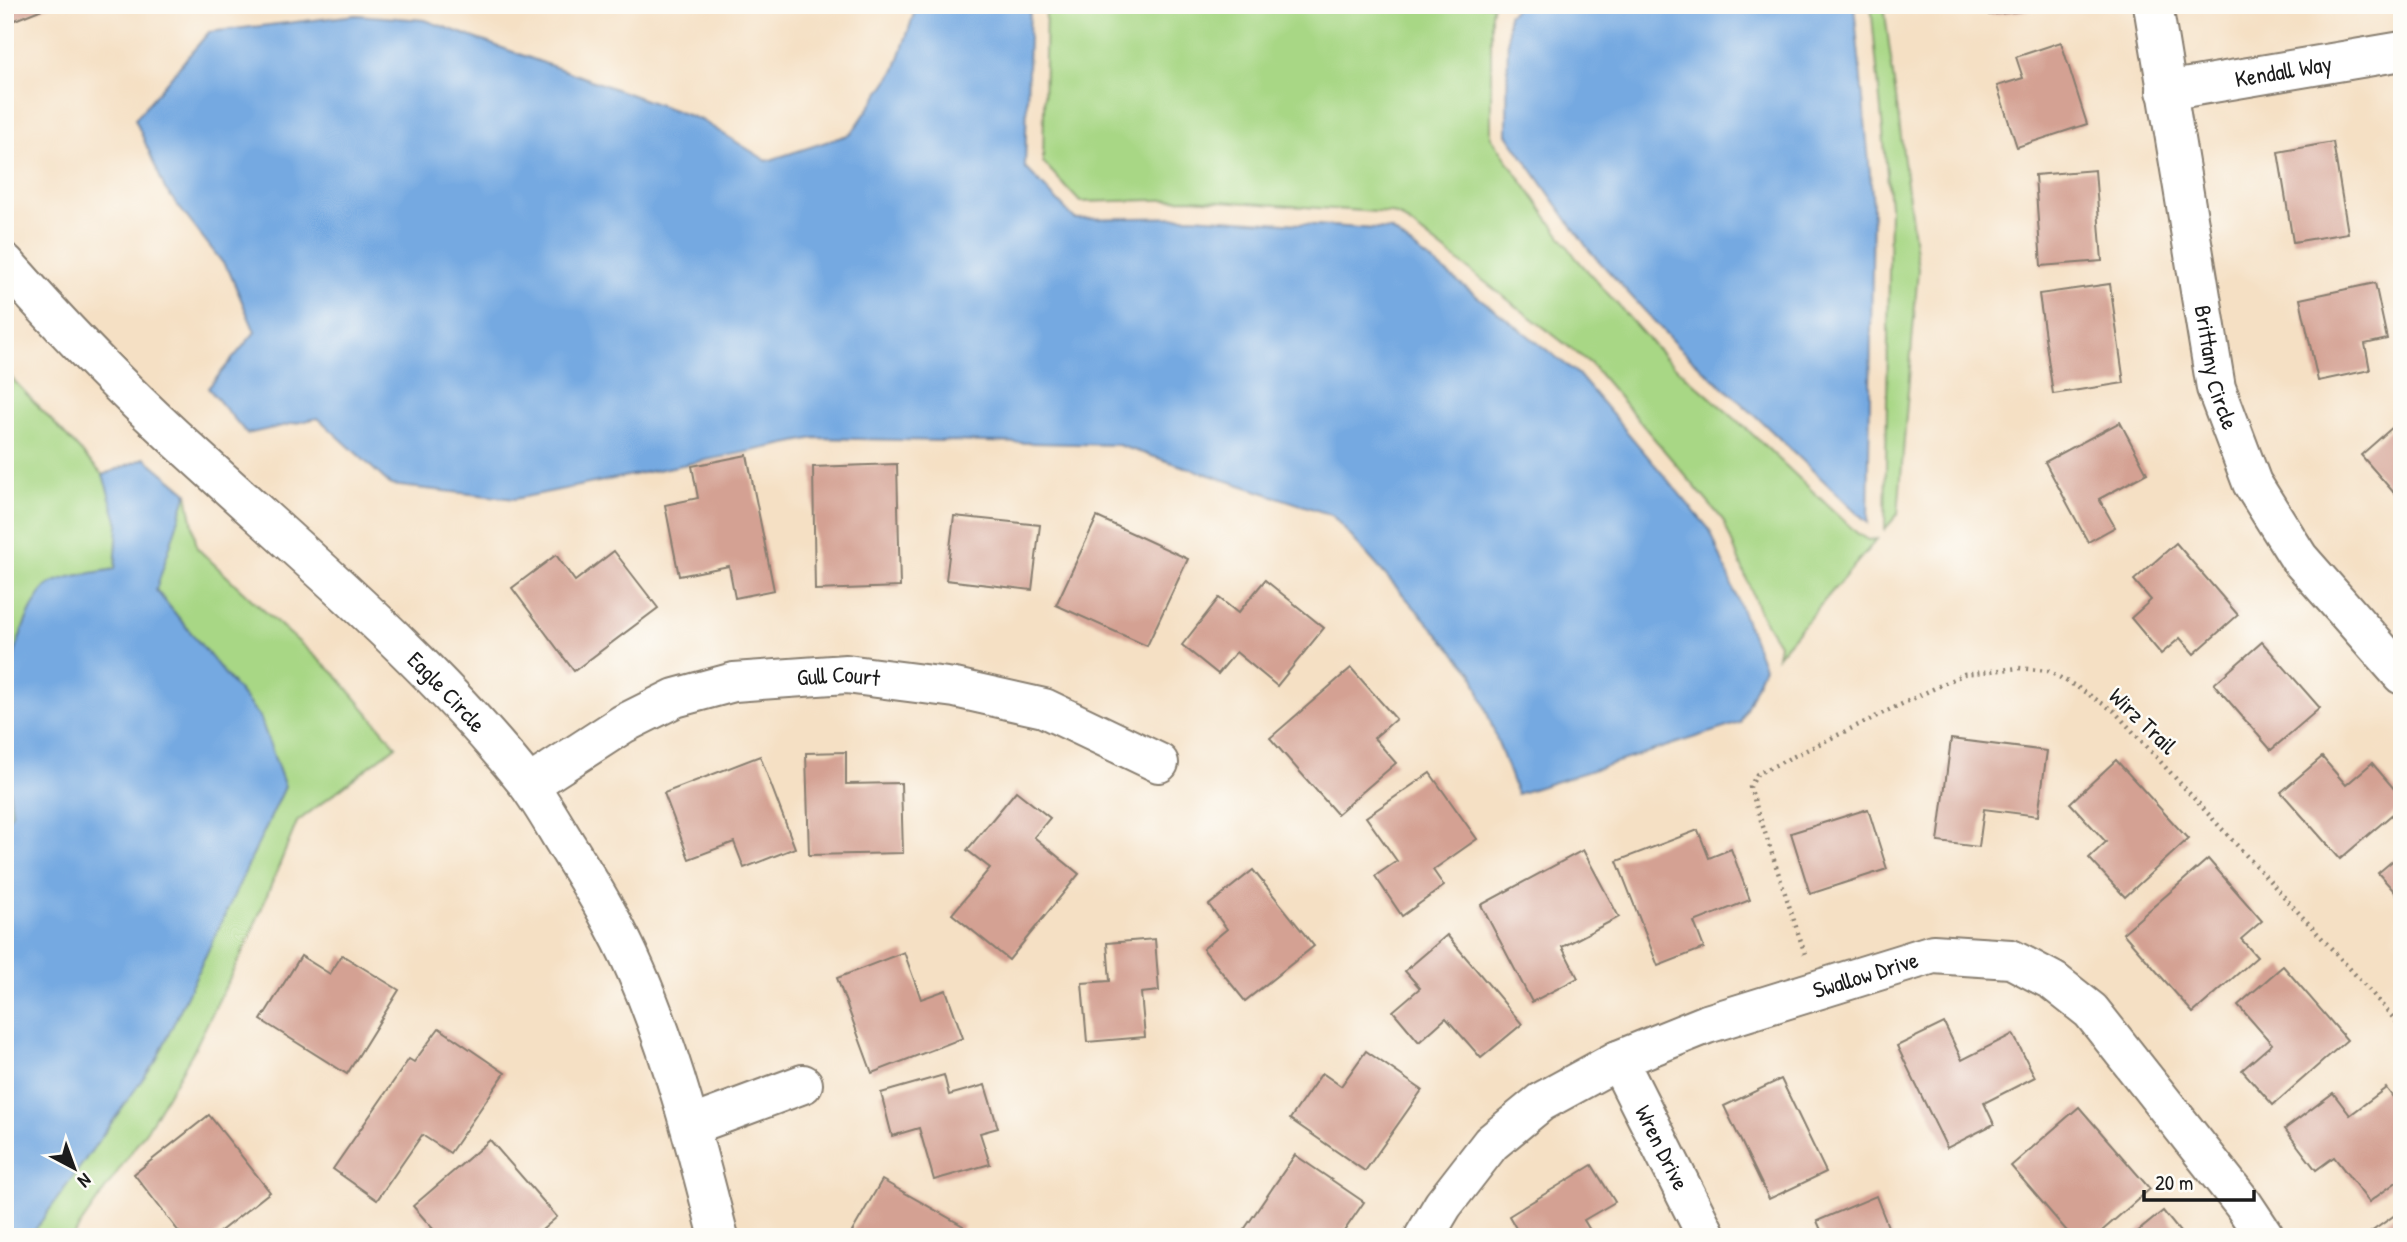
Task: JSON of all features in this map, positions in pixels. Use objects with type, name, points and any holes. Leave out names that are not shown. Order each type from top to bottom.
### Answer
[{"type":"street","name":"Brittany Circle","points":[[2153,5],[2216,388],[2252,483],[2299,558],[2402,675]]},
{"type":"street","name":"Kendall Way","points":[[2166,91],[2402,51]]},
{"type":"street","name":"Eagle Circle","points":[[5,263],[70,336],[156,420],[410,655],[529,785],[596,892],[636,970],[673,1066],[719,1237]]},
{"type":"street","name":"Gull Court","points":[[529,785],[623,724],[675,698],[734,682],[846,674],[955,688],[1044,708],[1159,763]]},
{"type":"street","name":"Swallow Drive","points":[[1424,1237],[1443,1205],[1491,1143],[1541,1102],[1618,1060],[1707,1024],[1933,954],[2011,959],[2053,981],[2091,1012],[2243,1204],[2265,1237]]},
{"type":"street","name":"Wren Drive","points":[[1618,1060],[1707,1237]]},
{"type":"street","points":[[690,1126],[803,1084]]},
{"type":"path","name":"Wirz Trail","points":[[1806,955],[1750,787],[1758,774],[1964,674],[2019,668],[2048,671],[2114,711],[2402,1028]]},
{"type":"green space","points":[[1046,5],[1493,5],[1491,137],[1576,258],[1664,357],[1749,431],[1858,534],[1868,540],[1877,539],[1777,656],[1779,644],[1761,615],[1723,520],[1591,364],[1401,217],[1391,213],[1191,199],[1080,202],[1043,162]]},
{"type":"green space","points":[[1871,5],[1884,5],[1918,269],[1898,514],[1885,529],[1890,206]]},
{"type":"green space","points":[[5,371],[103,475],[145,458],[187,493],[197,548],[337,676],[396,746],[297,822],[249,939],[194,1050],[148,1128],[72,1237],[5,1237]]},
{"type":"water","points":[[917,5],[1030,5],[1025,167],[1075,219],[1192,217],[1391,230],[1578,374],[1710,530],[1764,667],[1740,723],[1517,794],[1472,672],[1332,515],[1118,445],[815,438],[515,499],[391,485],[318,418],[247,434],[208,388],[255,332],[229,271],[165,189],[135,119],[209,32],[356,15],[425,20],[701,120],[767,161],[851,134],[895,70]]},
{"type":"water","points":[[1520,5],[1854,5],[1873,205],[1868,523],[1759,419],[1677,346],[1589,250],[1507,134],[1508,15]]},
{"type":"water","points":[[145,458],[187,493],[156,590],[260,717],[285,787],[157,1059],[30,1237],[5,1237],[5,823],[12,813],[6,735],[14,656],[32,608],[45,588],[71,577],[115,569],[118,524],[103,475]]},
{"type":"building","points":[[5,5],[52,5],[5,24]]},
{"type":"building","points":[[1988,5],[2053,5],[2053,7],[1989,15]]},
{"type":"building","points":[[2061,42],[2087,124],[2017,147],[1997,86],[2023,78],[2016,57]]},
{"type":"building","points":[[2333,142],[2348,233],[2293,242],[2278,152]]},
{"type":"building","points":[[2095,170],[2102,261],[2041,266],[2035,175]]},
{"type":"building","points":[[2375,283],[2387,339],[2365,344],[2370,370],[2318,381],[2300,299]]},
{"type":"building","points":[[2110,284],[2124,383],[2053,394],[2039,294]]},
{"type":"building","points":[[2402,419],[2402,502],[2361,455]]},
{"type":"building","points":[[2120,422],[2147,473],[2099,499],[2115,527],[2088,542],[2045,462]]},
{"type":"building","points":[[747,455],[774,590],[735,598],[729,566],[679,576],[665,505],[698,498],[692,466]]},
{"type":"building","points":[[897,464],[900,587],[815,590],[813,467]]},
{"type":"building","points":[[954,516],[1040,525],[1032,590],[946,580]]},
{"type":"building","points":[[1097,517],[1188,559],[1147,646],[1056,605]]},
{"type":"building","points":[[2176,543],[2238,615],[2194,654],[2180,638],[2161,654],[2131,618],[2151,600],[2134,580]]},
{"type":"building","points":[[614,551],[658,608],[574,671],[512,588],[556,555],[575,581]]},
{"type":"building","points":[[1265,580],[1324,628],[1277,686],[1236,652],[1218,674],[1182,645],[1219,598],[1238,613]]},
{"type":"building","points":[[2262,642],[2320,708],[2271,750],[2214,684]]},
{"type":"building","points":[[1351,668],[1396,719],[1374,738],[1396,763],[1337,814],[1270,738]]},
{"type":"building","points":[[1951,739],[2047,751],[2038,816],[1984,809],[1979,847],[1938,842]]},
{"type":"building","points":[[846,752],[846,784],[901,783],[903,853],[809,855],[806,753]]},
{"type":"building","points":[[760,756],[795,848],[744,868],[734,842],[689,859],[664,793]]},
{"type":"building","points":[[2322,757],[2346,785],[2372,763],[2402,798],[2402,806],[2340,859],[2281,792]]},
{"type":"building","points":[[2116,760],[2188,839],[2125,897],[2089,858],[2106,842],[2070,803]]},
{"type":"building","points":[[1430,773],[1477,839],[1433,870],[1444,886],[1402,916],[1375,876],[1397,861],[1366,817]]},
{"type":"building","points":[[1016,791],[1050,818],[1034,837],[1079,874],[1009,960],[952,914],[990,868],[967,850]]},
{"type":"building","points":[[1868,809],[1887,869],[1810,894],[1791,833]]},
{"type":"building","points":[[1698,830],[1709,858],[1731,849],[1750,900],[1694,922],[1704,948],[1658,966],[1617,861]]},
{"type":"building","points":[[1583,850],[1619,917],[1562,947],[1578,978],[1532,1002],[1481,905]]},
{"type":"building","points":[[2402,853],[2402,900],[2378,873]]},
{"type":"building","points":[[2208,859],[2262,921],[2241,939],[2257,957],[2193,1013],[2123,933]]},
{"type":"building","points":[[1253,870],[1314,946],[1245,1001],[1203,949],[1227,929],[1209,905]]},
{"type":"building","points":[[1447,935],[1522,1024],[1481,1058],[1446,1018],[1419,1042],[1393,1011],[1420,988],[1405,971]]},
{"type":"building","points":[[1155,939],[1159,991],[1141,993],[1145,1037],[1087,1042],[1082,983],[1110,981],[1107,943]]},
{"type":"building","points":[[904,952],[921,999],[946,990],[963,1038],[872,1073],[837,978]]},
{"type":"building","points":[[342,955],[399,990],[347,1074],[261,1020],[301,956],[330,974]]},
{"type":"building","points":[[2283,966],[2347,1040],[2273,1105],[2242,1070],[2272,1044],[2238,1005]]},
{"type":"building","points":[[1944,1023],[1962,1060],[2013,1034],[2035,1077],[1984,1103],[1994,1124],[1947,1148],[1897,1046]]},
{"type":"building","points":[[439,1028],[505,1073],[450,1153],[422,1135],[377,1200],[333,1169],[409,1059],[414,1062]]},
{"type":"building","points":[[1366,1051],[1422,1090],[1365,1171],[1290,1119],[1322,1073],[1341,1086]]},
{"type":"building","points":[[944,1075],[949,1095],[985,1085],[998,1128],[980,1133],[990,1164],[934,1180],[919,1128],[892,1136],[881,1093]]},
{"type":"building","points":[[1781,1079],[1826,1172],[1769,1199],[1724,1106]]},
{"type":"building","points":[[2386,1088],[2402,1109],[2402,1143],[2398,1146],[2402,1151],[2402,1178],[2369,1202],[2334,1157],[2316,1170],[2285,1129],[2333,1093],[2350,1115]]},
{"type":"building","points":[[2079,1107],[2150,1189],[2095,1237],[2072,1237],[2011,1166]]},
{"type":"building","points":[[209,1115],[270,1192],[213,1237],[183,1237],[134,1174]]},
{"type":"building","points":[[490,1140],[557,1217],[534,1237],[440,1237],[413,1206]]},
{"type":"building","points":[[1295,1155],[1364,1202],[1340,1237],[1239,1237]]},
{"type":"building","points":[[1592,1165],[1615,1202],[1584,1220],[1594,1237],[1521,1237],[1509,1216]]},
{"type":"building","points":[[882,1180],[963,1226],[957,1237],[849,1237]]},
{"type":"building","points":[[1876,1196],[1892,1237],[1824,1237],[1817,1221]]},
{"type":"building","points":[[2402,1210],[2402,1237],[2364,1237]]},
{"type":"building","points":[[2163,1211],[2184,1237],[2131,1237]]}]
